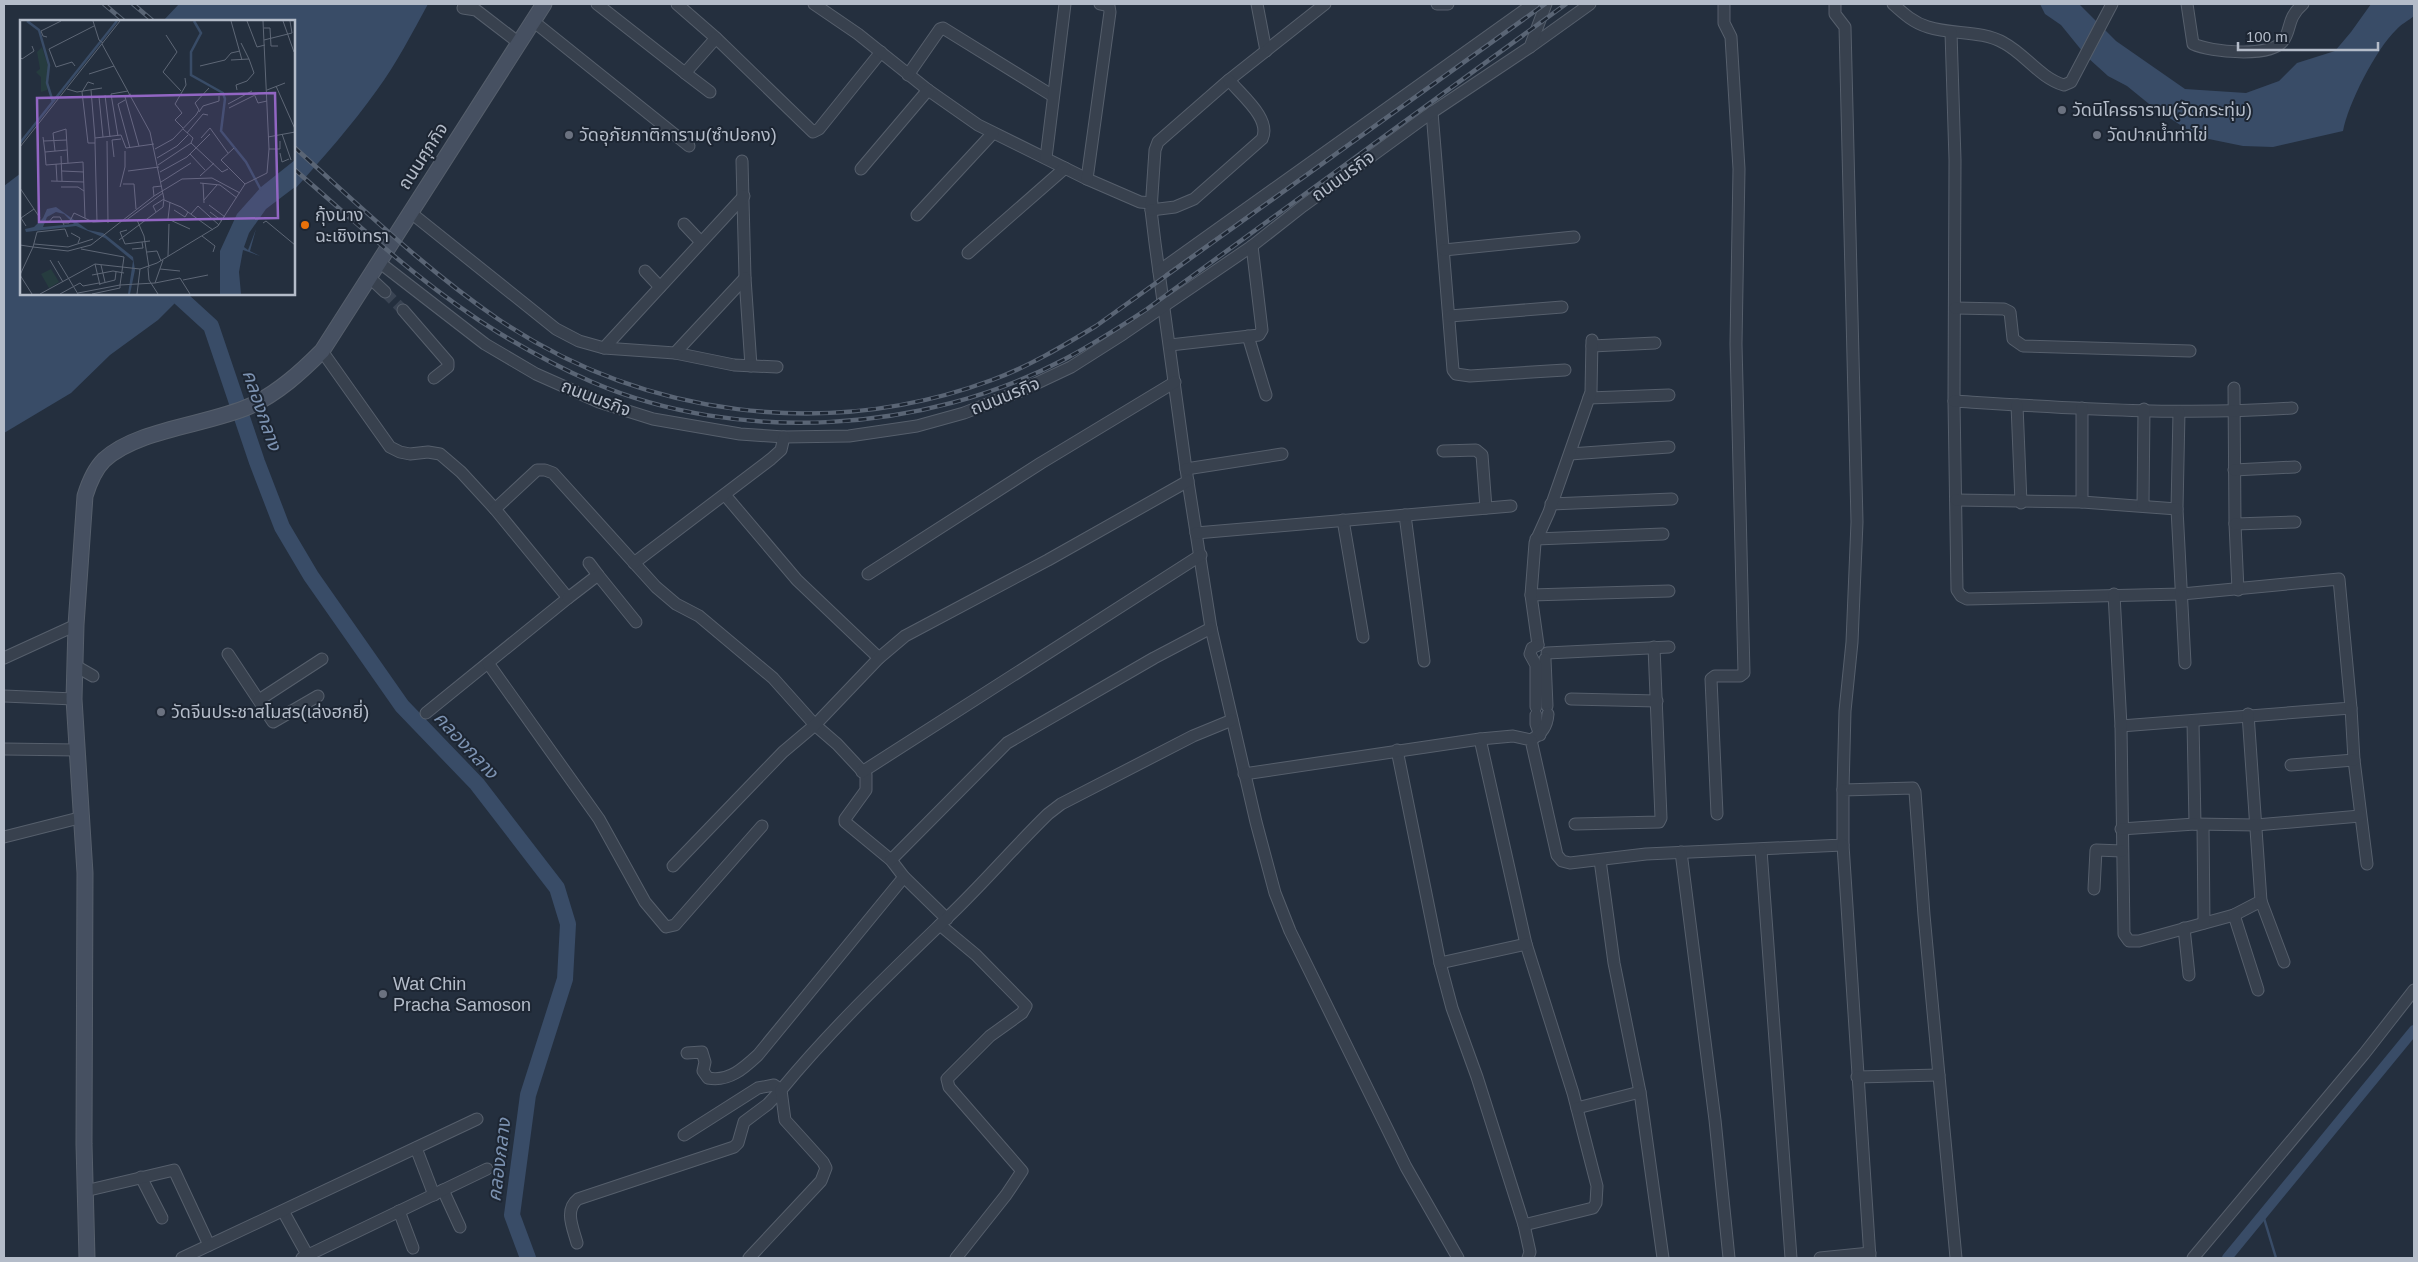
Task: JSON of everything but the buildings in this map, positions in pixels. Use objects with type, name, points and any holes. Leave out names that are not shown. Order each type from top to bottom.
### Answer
[{"type":"main road","name":"ถนนศุภกิจ","points":[[87,1258],[83,817],[76,750],[74,699],[76,625],[85,496],[94,472],[114,452],[140,440],[227,415],[273,393],[302,371],[322,351],[544,4]]},
{"type":"street","points":[[597,4],[710,92]]},
{"type":"street","points":[[677,4],[716,38],[813,132],[819,129],[881,52]]},
{"type":"street","points":[[814,4],[881,52],[928,90],[993,133],[1086,179],[1152,207],[1174,207],[1194,198],[1262,139],[1264,127],[1260,117],[1229,80]]},
{"type":"street","points":[[1046,158],[1065,4]]},
{"type":"street","points":[[1086,179],[1110,12],[1108,6],[1100,4]]},
{"type":"street","points":[[1257,4],[1266,51]]},
{"type":"street","points":[[1325,4],[1229,80],[1158,142],[1155,150],[1152,207],[1186,469],[1211,628],[1244,774],[1274,893],[1290,930],[1406,1167],[1458,1258]]},
{"type":"street","points":[[1437,4],[1448,4]]},
{"type":"street","points":[[1159,271],[1533,4]]},
{"type":"street","points":[[1530,47],[1546,4]]},
{"type":"street","name":"ถนนนรกิจ","points":[[379,262],[485,344],[536,374],[598,402],[653,419],[740,434],[784,437],[849,436],[917,426],[964,413],[1018,392],[1072,367],[1252,246],[1303,206],[1432,112],[1530,47],[1590,4]]},
{"type":"street","points":[[1717,814],[1712,679],[1715,676],[1740,676],[1744,672],[1736,344],[1738,169],[1731,37],[1724,23],[1724,4]]},
{"type":"street","points":[[1820,1258],[1870,1255],[1843,845],[1845,711],[1856,565],[1857,463],[1850,288],[1845,27],[1835,14],[1835,4]]},
{"type":"street","points":[[1893,4],[1910,19],[1928,27],[1951,32],[1989,36],[2005,44],[2032,66],[2064,85],[2071,82],[2082,59],[2104,24],[2112,4]]},
{"type":"street","points":[[2188,4],[2194,44],[2204,49],[2264,52],[2278,46],[2285,39],[2291,18],[2303,4]]},
{"type":"street","points":[[463,8],[476,10],[519,43]]},
{"type":"street","points":[[533,21],[689,146]]},
{"type":"street","points":[[908,75],[940,29],[943,28],[1053,96]]},
{"type":"street","points":[[1951,32],[1956,160],[1954,402],[1957,590],[1960,596],[1967,599],[2114,594],[2182,594],[2339,579],[2354,760],[2367,864]]},
{"type":"street","points":[[685,73],[716,38]]},
{"type":"street","points":[[861,169],[928,90]]},
{"type":"street","points":[[1432,112],[1453,370],[1456,374],[1470,376],[1564,370]]},
{"type":"street","points":[[917,215],[993,133]]},
{"type":"street","points":[[742,161],[745,278],[751,366]]},
{"type":"street","points":[[968,253],[1065,168]]},
{"type":"street","points":[[604,348],[744,196]]},
{"type":"street","points":[[410,212],[556,329],[579,341],[604,348],[675,354],[751,366],[777,367]]},
{"type":"street","points":[[684,224],[701,242]]},
{"type":"street","points":[[1444,250],[1574,238]]},
{"type":"street","points":[[1170,345],[1259,335],[1262,330],[1252,246]]},
{"type":"street","points":[[645,271],[660,287]]},
{"type":"street","points":[[369,277],[385,292]]},
{"type":"street","points":[[675,354],[745,278]]},
{"type":"street","points":[[1450,316],[1562,307]]},
{"type":"street","points":[[1955,308],[2004,309],[2010,312],[2013,339],[2023,346],[2190,351]]},
{"type":"street","points":[[403,310],[448,362],[448,367],[434,378]]},
{"type":"street","points":[[1248,336],[1266,395]]},
{"type":"street","points":[[1655,343],[1592,343],[1592,382],[1589,398],[1552,504],[1536,539],[1531,575],[1532,596],[1538,645],[1544,647],[1542,658],[1542,710],[1536,724],[1536,737],[1557,855],[1562,861],[1570,863],[1681,852],[1843,845]]},
{"type":"street","points":[[322,351],[390,447],[410,454],[428,452],[440,454],[461,472],[495,509],[568,598]]},
{"type":"street","points":[[868,574],[1041,463],[1175,382]]},
{"type":"street","points":[[2234,388],[2235,524],[2238,590]]},
{"type":"street","points":[[1589,398],[1669,395]]},
{"type":"street","points":[[1954,402],[2233,413],[2292,408]]},
{"type":"street","points":[[2017,405],[2021,502]]},
{"type":"street","points":[[2082,408],[2082,502]]},
{"type":"street","points":[[2143,506],[2144,409]]},
{"type":"street","points":[[2179,412],[2177,509],[2185,663]]},
{"type":"street","points":[[634,563],[725,495],[780,450],[784,437]]},
{"type":"street","points":[[1570,454],[1670,447]]},
{"type":"street","points":[[1443,451],[1476,450],[1482,455],[1486,508]]},
{"type":"street","points":[[1186,469],[1282,454]]},
{"type":"street","points":[[2234,470],[2295,467]]},
{"type":"street","points":[[495,509],[537,470],[553,473],[666,596],[699,616],[773,678],[815,725],[837,744],[868,780],[866,790],[845,819],[845,822],[891,860],[943,922],[1026,1006],[1022,1013],[990,1036],[946,1079],[949,1086],[1022,1171],[1006,1196],[956,1258]]},
{"type":"street","points":[[673,866],[783,752],[815,725],[879,658],[905,636],[1048,560],[1188,481]]},
{"type":"street","points":[[725,495],[797,580],[879,658]]},
{"type":"street","points":[[1552,504],[1672,499]]},
{"type":"street","points":[[1956,500],[2082,502],[2177,509]]},
{"type":"street","points":[[1196,533],[1511,506]]},
{"type":"street","points":[[1405,515],[1424,661]]},
{"type":"street","points":[[1343,520],[1363,637]]},
{"type":"street","points":[[2235,524],[2295,522]]},
{"type":"street","points":[[1536,539],[1663,534]]},
{"type":"street","points":[[862,772],[1201,555]]},
{"type":"street","points":[[589,563],[636,622]]},
{"type":"street","points":[[426,714],[598,575]]},
{"type":"street","points":[[1532,596],[1669,591]]},
{"type":"street","points":[[2114,594],[2121,726],[2124,934],[2129,940],[2139,941],[2234,915],[2261,900]]},
{"type":"street","points":[[4,658],[76,625]]},
{"type":"street","points":[[891,860],[1007,744],[1154,658],[1211,628]]},
{"type":"street","points":[[1542,658],[1669,647]]},
{"type":"street","points":[[1575,824],[1659,822],[1661,818],[1654,648]]},
{"type":"street","points":[[228,654],[272,721],[275,722],[318,696]]},
{"type":"street","points":[[259,700],[322,659]]},
{"type":"street","points":[[488,663],[599,819],[645,902],[666,928],[675,926],[762,826]]},
{"type":"street","points":[[74,665],[93,676]]},
{"type":"street","points":[[4,696],[74,699]]},
{"type":"street","points":[[1571,699],[1657,701]]},
{"type":"street","points":[[2121,726],[2193,722],[2248,714],[2351,708]]},
{"type":"street","points":[[2248,714],[2261,900],[2284,962]]},
{"type":"street","points":[[577,1243],[570,1211],[572,1204],[578,1199],[734,1148],[738,1143],[744,1122],[768,1104],[804,1062],[868,994],[943,922],[1036,826],[1061,804],[1193,736],[1232,720]]},
{"type":"street","points":[[2193,722],[2204,923]]},
{"type":"street","points":[[1244,774],[1480,739],[1512,736],[1536,737]]},
{"type":"street","points":[[1480,739],[1526,944],[1578,1108],[1597,1186],[1596,1204],[1593,1208],[1524,1225]]},
{"type":"street","points":[[4,749],[76,750]]},
{"type":"street","points":[[1397,750],[1440,963],[1452,1008],[1477,1077],[1524,1225],[1530,1252],[1528,1258]]},
{"type":"street","points":[[2291,765],[2354,760]]},
{"type":"street","points":[[1843,790],[1908,787],[1915,792],[1956,1258]]},
{"type":"street","points":[[2121,829],[2199,825],[2256,825],[2360,816]]},
{"type":"street","points":[[4,837],[83,817]]},
{"type":"street","points":[[1761,850],[1791,1258]]},
{"type":"street","points":[[2094,889],[2096,850],[2122,851]]},
{"type":"street","points":[[1681,852],[1715,1120],[1729,1258]]},
{"type":"street","points":[[1600,860],[1614,963],[1640,1092],[1663,1258]]},
{"type":"street","points":[[688,1053],[702,1052],[705,1062],[703,1071],[708,1078],[722,1079],[743,1069],[758,1055],[904,877]]},
{"type":"street","points":[[2234,915],[2258,990]]},
{"type":"street","points":[[2184,928],[2189,975]]},
{"type":"street","points":[[1440,963],[1526,944]]},
{"type":"street","points":[[2193,1258],[2414,990]]},
{"type":"street","points":[[1857,1077],[1939,1075]]},
{"type":"street","points":[[684,1135],[758,1088],[774,1085],[781,1090],[785,1120],[823,1162],[825,1173],[821,1181],[749,1258]]},
{"type":"street","points":[[1578,1108],[1640,1092]]},
{"type":"street","points":[[182,1258],[477,1119]]},
{"type":"street","points":[[416,1148],[460,1227]]},
{"type":"street","points":[[283,1211],[306,1257],[487,1169]]},
{"type":"street","points":[[85,1191],[174,1170],[209,1245]]},
{"type":"street","points":[[141,1177],[162,1218]]},
{"type":"street","points":[[399,1212],[413,1248]]},
{"type":"water","points":[[179,4],[428,4],[398,59],[377,90],[358,116],[295,189],[295,20],[164,20]]},
{"type":"water","points":[[2040,4],[2079,4],[2116,41],[2185,89],[2246,93],[2279,81],[2297,63],[2335,51],[2371,4],[2414,4],[2414,16],[2400,26],[2380,50],[2357,92],[2343,131],[2273,147],[2243,146],[2199,137],[2154,108],[2127,86],[2108,76],[2087,57],[2061,25],[2045,14]]},
{"type":"water","points":[[20,174],[20,295],[183,295],[158,320],[110,355],[71,393],[4,433],[4,186]]},
{"type":"waterway","name":"คลองกลาง","points":[[177,295],[211,326],[257,462],[282,527],[311,576],[402,706],[477,784],[557,888],[568,924],[565,979],[528,1095],[512,1215],[528,1258]]},
{"type":"waterway","points":[[2227,1258],[2414,1030]]},
{"type":"waterway","points":[[2263,1215],[2276,1258]]},
{"type":"tunnel","points":[[385,292],[403,310]]},
{"type":"railway","points":[[104,4],[123,20]]},
{"type":"railway","points":[[133,4],[152,20]]},
{"type":"railway","points":[[295,148],[393,236],[471,300],[498,319],[554,352],[613,378],[675,397],[738,409],[801,413],[866,410],[929,399],[992,380],[1032,362],[1084,334],[1545,4]]},
{"type":"railway","points":[[295,170],[393,255],[471,315],[533,353],[592,382],[649,402],[708,415],[769,422],[831,422],[893,415],[953,403],[1011,384],[1065,359],[1106,335],[1147,309],[1566,4]]},
{"type":"place","name":"วัดนิโครธาราม(วัดกระทุ่ม)","points":[[2062,110]]},
{"type":"place","name":"วัดอุภัยภาติการาม(ซำปอกง)","points":[[569,135]]},
{"type":"place","name":"วัดปากน้ำท่าไข่","points":[[2097,135]]},
{"type":"place","name":"กุ้งนาง ฉะเชิงเทรา","points":[[305,225]]},
{"type":"place","name":"วัดจีนประชาสโมสร(เล่งฮกยี่)","points":[[161,712]]},
{"type":"place","name":"Wat Chin Pracha Samoson","points":[[383,994]]}]
